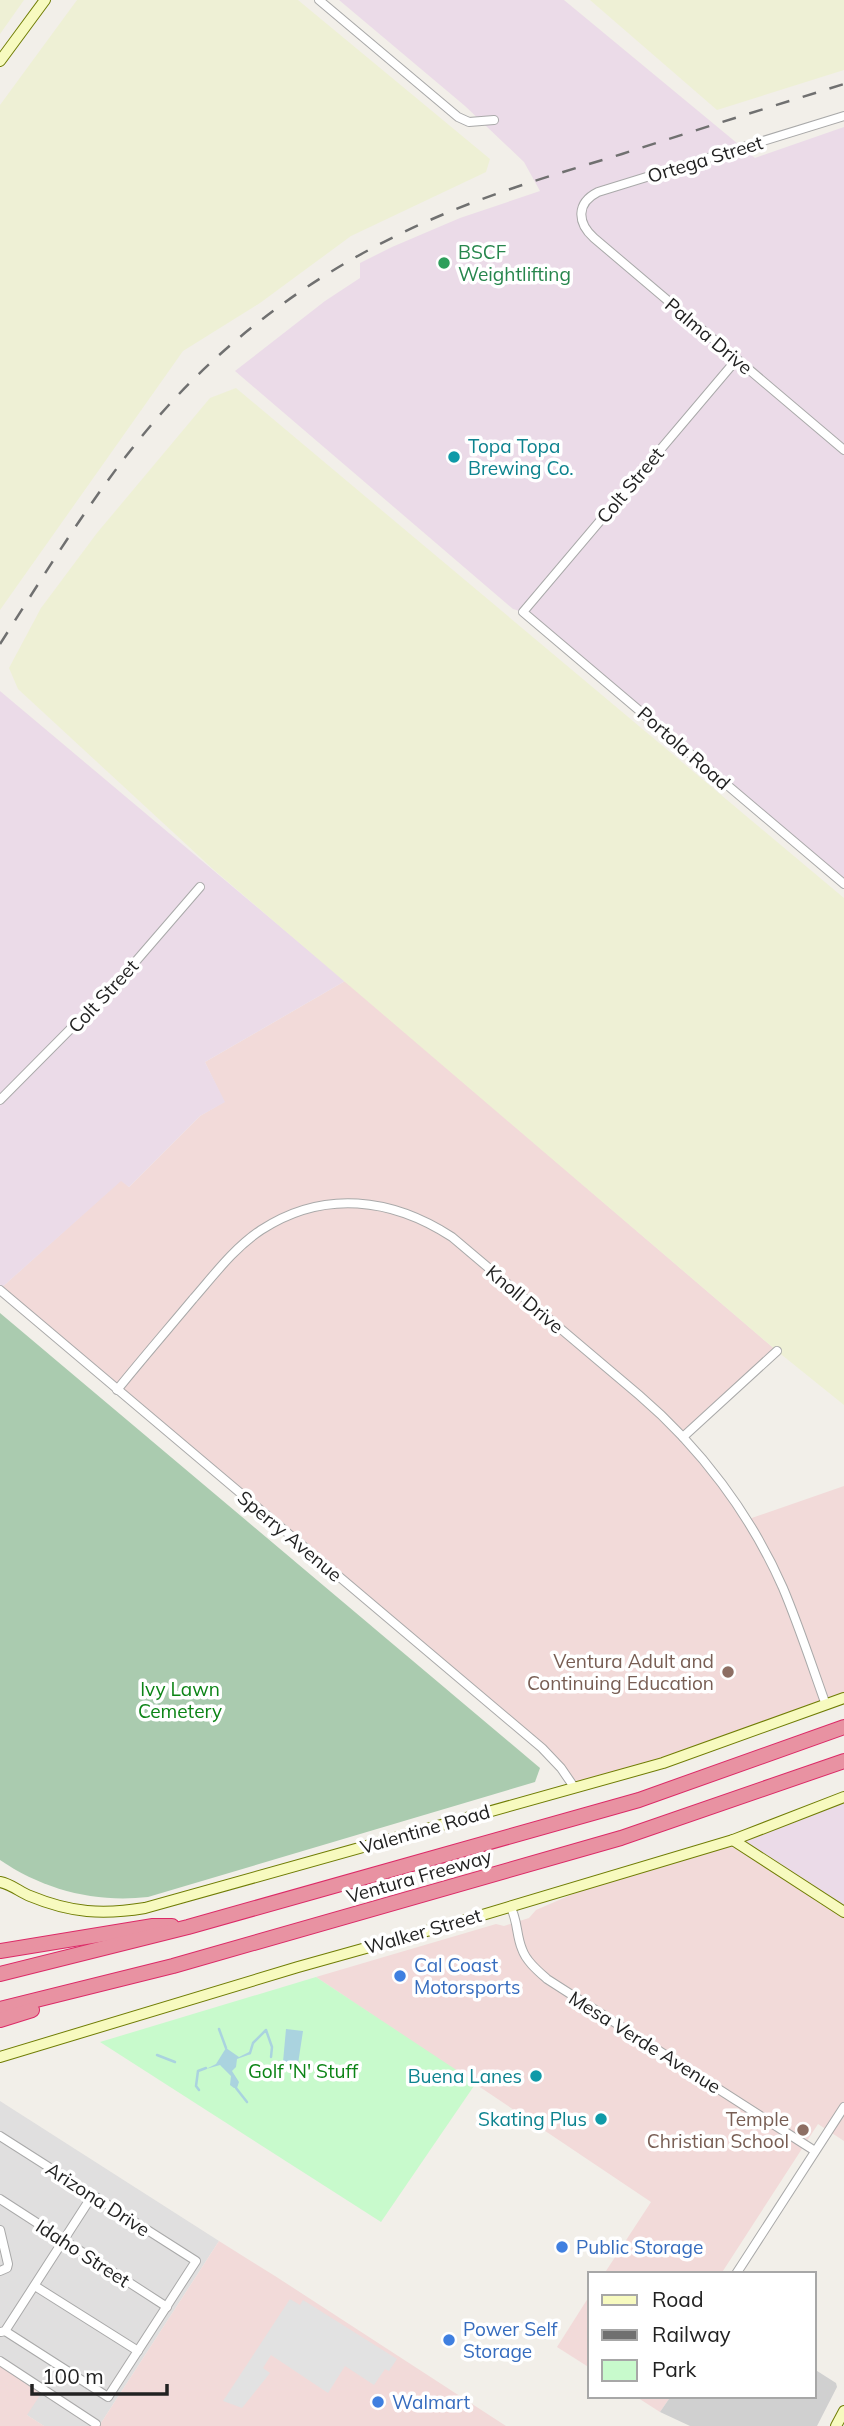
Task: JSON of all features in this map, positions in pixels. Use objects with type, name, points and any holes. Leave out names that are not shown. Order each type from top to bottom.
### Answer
[{"type":"highway","name":"Ventura Freeway","points":[[0,1974],[188,1927],[639,1800],[844,1727]]},
{"type":"highway","name":"Ventura Freeway","points":[[0,2009],[173,1966],[621,1838],[844,1761]]},
{"type":"highway","points":[[0,1951],[153,1926],[188,1927]]},
{"type":"highway","points":[[0,2020],[173,1966]]},
{"type":"street","points":[[0,61],[45,0]]},
{"type":"street","points":[[319,0],[458,117],[470,122],[494,120]]},
{"type":"street","name":"Ortega Street","points":[[580,218],[585,201],[598,192],[844,116]]},
{"type":"street","name":"Palma Drive","points":[[580,218],[584,228],[594,238],[844,450]]},
{"type":"street","name":"Colt Street","points":[[523,612],[737,359]]},
{"type":"street","name":"Portola Road","points":[[523,612],[844,884]]},
{"type":"street","name":"Colt Street","points":[[0,1100],[124,975],[200,887]]},
{"type":"street","name":"Knoll Drive","points":[[117,1390],[225,1262],[261,1230],[287,1216],[313,1207],[340,1204],[370,1204],[422,1219],[452,1237],[645,1401],[683,1437],[729,1494],[771,1564],[791,1609],[826,1704]]},
{"type":"street","name":"Sperry Avenue","points":[[0,1290],[548,1754],[574,1787]]},
{"type":"street","points":[[683,1437],[777,1350]]},
{"type":"street","name":"Valentine Road","points":[[1,1880],[29,1896],[73,1910],[94,1913],[145,1908],[663,1763],[844,1698]]},
{"type":"street","name":"Walker Street","points":[[0,2057],[733,1840],[844,1797]]},
{"type":"street","points":[[733,1840],[844,1912]]},
{"type":"street","name":"Mesa Verde Avenue","points":[[510,1906],[517,1918],[521,1949],[547,1979],[815,2151]]},
{"type":"street","points":[[737,2272],[844,2106]]},
{"type":"street","name":"Arizona Drive","points":[[0,2136],[195,2261],[167,2307]]},
{"type":"street","points":[[92,2196],[35,2286],[2,2331],[108,2398],[167,2307]]},
{"type":"street","name":"Idaho Street","points":[[0,2199],[167,2307]]},
{"type":"street","points":[[0,2230],[8,2264],[7,2268],[0,2272]]},
{"type":"street","points":[[35,2286],[138,2351]]},
{"type":"street","points":[[0,2361],[96,2424]]},
{"type":"street","points":[[836,2426],[844,2411]]},
{"type":"shaded area","points":[[339,0],[564,0],[755,158],[844,127],[844,883],[523,612],[513,609],[235,371],[325,301],[360,278],[360,263],[460,218],[540,191],[524,162],[465,106]]},
{"type":"shaded area","points":[[0,691],[345,981],[205,1062],[225,1102],[200,1116],[129,1187],[121,1181],[0,1289]]},
{"type":"shaded area","points":[[345,981],[777,1351],[683,1437],[746,1520],[844,1486],[844,1698],[574,1787],[561,1768],[0,1289],[121,1180],[129,1187],[200,1116],[224,1102],[205,1062]]},
{"type":"shaded area","points":[[844,1797],[844,1912],[733,1840]]},
{"type":"shaded area","points":[[733,1840],[844,1912],[844,2141],[818,2124],[722,2272],[605,2272],[651,2202],[316,1977],[496,1924],[504,1926],[529,1918],[536,1910],[619,1874]]},
{"type":"shaded area","points":[[0,2101],[219,2241],[99,2426],[44,2426],[27,2415],[0,2365]]},
{"type":"shaded area","points":[[219,2241],[275,2276],[506,2426],[99,2426]]},
{"type":"shaded area","points":[[588,2298],[588,2367],[557,2347]]},
{"type":"shaded area","points":[[290,2299],[300,2305],[303,2300],[397,2359],[389,2371],[385,2369],[374,2385],[345,2366],[328,2393],[271,2355],[263,2368],[270,2373],[242,2408],[223,2401]]},
{"type":"shaded area","points":[[0,2365],[42,2392],[27,2415],[44,2426],[0,2426]]},
{"type":"shaded area","points":[[816,2370],[836,2383],[837,2387],[817,2426],[690,2426],[660,2412],[670,2398],[816,2398]]},
{"type":"shaded area","points":[[638,2398],[670,2398],[660,2412]]},
{"type":"green space","points":[[0,0],[24,0],[0,34]]},
{"type":"green space","points":[[77,0],[298,0],[490,159],[486,172],[351,236],[260,303],[183,351],[0,610],[0,105]]},
{"type":"green space","points":[[590,0],[844,0],[844,70],[717,110]]},
{"type":"green space","points":[[236,388],[844,898],[844,1405],[777,1351],[214,870],[18,689],[9,668],[41,608],[97,533],[210,398]]},
{"type":"green space","name":"Ivy Lawn Cemetery","points":[[0,1313],[540,1768],[535,1782],[148,1897],[109,1898],[71,1892],[34,1879],[0,1860]]},
{"type":"green space","name":"Golf 'N' Stuff","points":[[316,1977],[476,2083],[381,2222],[100,2042]]},
{"type":"water","points":[[286,2029],[303,2031],[298,2064],[283,2062]]},
{"type":"water","points":[[226,2048],[239,2057],[249,2052],[251,2054],[237,2059],[236,2067],[232,2071],[239,2082],[237,2088],[230,2085],[231,2076],[220,2065],[206,2069],[216,2064]]},
{"type":"waterway","points":[[219,2029],[226,2048]]},
{"type":"waterway","points":[[250,2053],[253,2043],[266,2030],[272,2047],[271,2057]]},
{"type":"waterway","points":[[157,2055],[175,2062]]},
{"type":"waterway","points":[[199,2090],[196,2086],[198,2071],[206,2068]]},
{"type":"waterway","points":[[236,2088],[247,2102]]},
{"type":"railway","points":[[0,644],[79,522],[143,435],[167,407],[226,349],[292,297],[399,234],[482,199],[844,84]]},
{"type":"place","name":"BSCF Weightlifting","points":[[444,263]]},
{"type":"place","name":"Topa Topa Brewing Co.","points":[[454,457]]},
{"type":"place","name":"Ventura Adult and Continuing Education","points":[[728,1672]]},
{"type":"place","name":"Cal Coast Motorsports","points":[[400,1976]]},
{"type":"place","name":"Buena Lanes","points":[[536,2076]]},
{"type":"place","name":"Skating Plus","points":[[601,2119]]},
{"type":"place","name":"Temple Christian School","points":[[803,2130]]},
{"type":"place","name":"Public Storage","points":[[562,2247]]},
{"type":"place","name":"Power Self Storage","points":[[449,2340]]},
{"type":"place","name":"Walmart","points":[[378,2402]]}]
